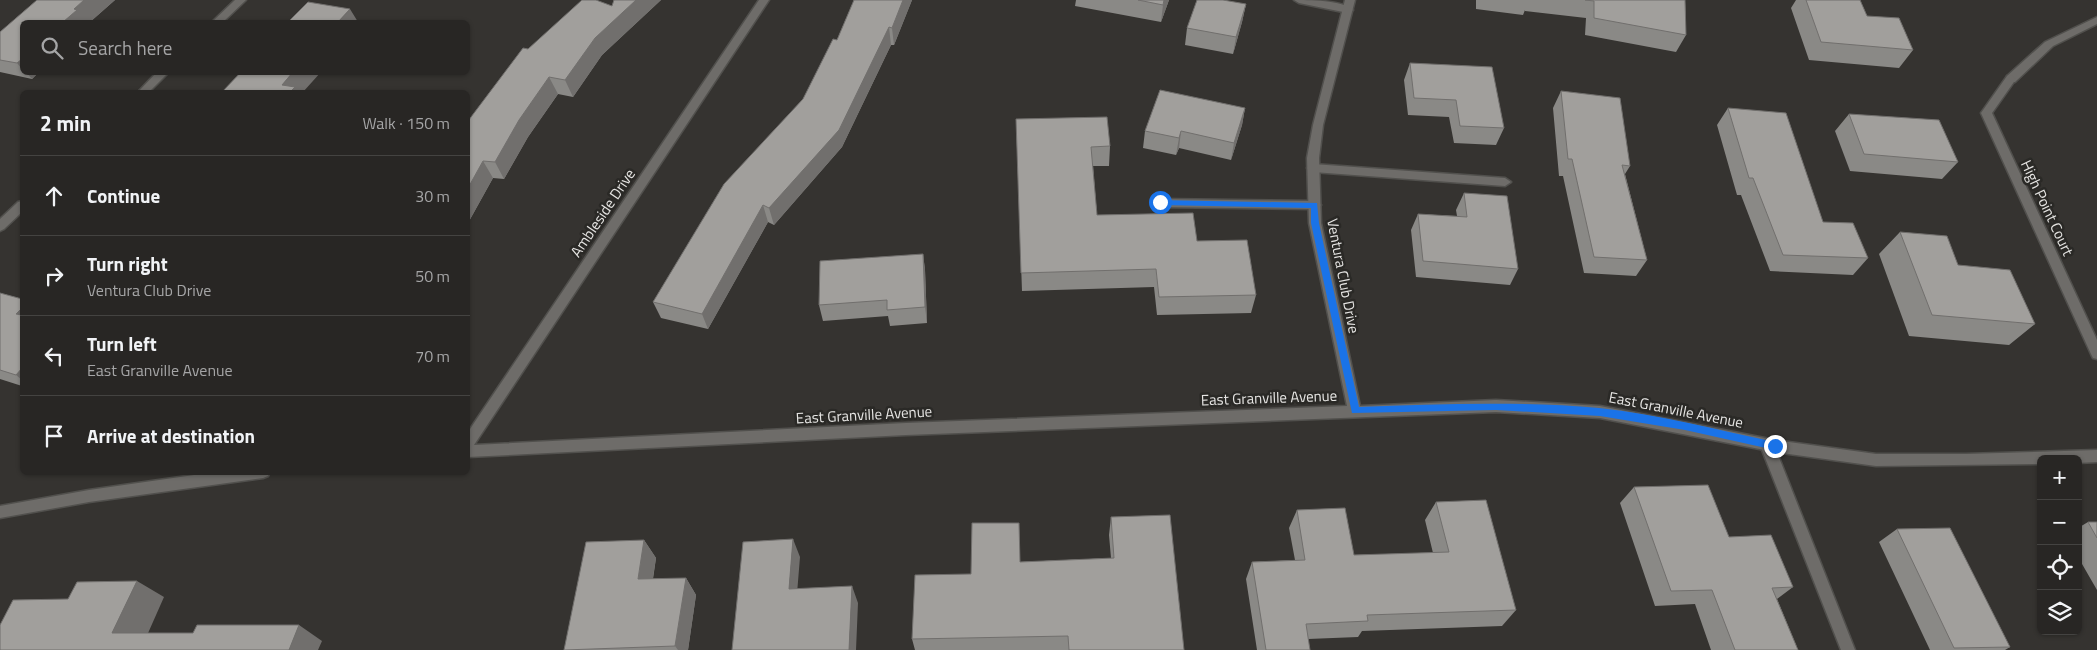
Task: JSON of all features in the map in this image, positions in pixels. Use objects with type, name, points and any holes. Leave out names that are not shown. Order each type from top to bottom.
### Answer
[{"type":"street","points":[[219,20],[241,0]]},
{"type":"street","name":"Ambleside Drive","points":[[470,439],[764,0]]},
{"type":"street","points":[[1299,0],[1349,5]]},
{"type":"street","name":"Ventura Club Drive","points":[[1349,5],[1318,125],[1313,168],[1315,223],[1356,411]]},
{"type":"street","name":"High Point Court","points":[[2097,20],[2049,44],[2011,80],[1986,113],[2097,354]]},
{"type":"street","points":[[145,90],[161,75]]},
{"type":"street","points":[[1313,168],[1505,182]]},
{"type":"street","points":[[1160,202],[1314,205]]},
{"type":"street","points":[[0,226],[20,207]]},
{"type":"street","name":"East Granville Avenue","points":[[470,451],[906,429],[1496,406],[1600,412],[1767,444],[1876,460],[1966,460],[2097,456]]},
{"type":"street","points":[[1767,444],[1807,550],[1848,650]]},
{"type":"street","points":[[0,512],[89,496],[241,475]]},
{"type":"building","points":[[37,0],[84,0],[74,9],[77,10],[65,20],[20,20],[20,61],[17,63],[0,60],[0,32]]},
{"type":"building","points":[[582,0],[596,0],[612,6],[614,0],[636,0],[595,38],[565,80],[549,77],[519,120],[495,162],[483,161],[470,184],[470,118],[523,48],[528,49]]},
{"type":"building","points":[[854,0],[903,0],[892,28],[889,27],[839,130],[769,208],[763,205],[702,314],[653,302],[724,184],[803,99],[833,39],[837,40]]},
{"type":"building","points":[[1138,0],[1164,0],[1163,5]]},
{"type":"building","points":[[1197,0],[1223,0],[1246,4],[1236,37],[1187,28]]},
{"type":"building","points":[[1585,0],[1685,0],[1686,35],[1594,18],[1594,1]]},
{"type":"building","points":[[1806,0],[1860,0],[1867,16],[1899,18],[1913,50],[1821,42]]},
{"type":"building","points":[[308,2],[350,9],[340,20],[290,20]]},
{"type":"building","points":[[1410,63],[1492,67],[1504,128],[1460,126],[1456,100],[1414,98]]},
{"type":"building","points":[[238,75],[290,75],[282,85],[295,87],[292,90],[224,90]]},
{"type":"building","points":[[1160,90],[1245,108],[1234,143],[1181,131],[1179,138],[1145,131]]},
{"type":"building","points":[[1561,91],[1620,98],[1630,166],[1622,165],[1647,260],[1594,257],[1572,159],[1568,159]]},
{"type":"building","points":[[1728,108],[1786,113],[1823,222],[1853,223],[1868,258],[1783,255],[1753,178],[1749,178]]},
{"type":"building","points":[[1849,114],[1939,120],[1958,162],[1864,154]]},
{"type":"building","points":[[1107,117],[1110,146],[1091,147],[1097,215],[1193,213],[1197,241],[1247,240],[1256,295],[1159,297],[1156,269],[1021,273],[1016,119]]},
{"type":"building","points":[[1464,193],[1507,196],[1518,269],[1423,261],[1418,214],[1467,217]]},
{"type":"building","points":[[1900,232],[1947,236],[1958,265],[2010,270],[2035,324],[1932,315]]},
{"type":"building","points":[[923,254],[925,307],[887,310],[887,300],[819,305],[820,261]]},
{"type":"building","points":[[0,293],[20,298],[20,310],[16,314],[20,315],[20,370],[16,375],[0,370]]},
{"type":"building","points":[[1708,485],[1729,537],[1771,535],[1793,587],[1772,588],[1798,650],[1735,650],[1712,590],[1671,591],[1634,487]]},
{"type":"building","points":[[1486,500],[1516,610],[1367,615],[1368,621],[1306,624],[1310,650],[1266,650],[1252,562],[1305,560],[1297,510],[1345,508],[1354,555],[1449,552],[1436,502]]},
{"type":"building","points":[[1170,515],[1184,650],[1069,650],[1068,636],[912,639],[915,575],[971,574],[972,523],[1019,523],[1020,562],[1114,558],[1111,517]]},
{"type":"building","points":[[2088,522],[2097,522],[2097,538]]},
{"type":"building","points":[[1950,528],[2010,647],[1954,648],[1897,529]]},
{"type":"building","points":[[793,539],[789,589],[852,586],[849,650],[732,650],[743,542]]},
{"type":"building","points":[[644,540],[638,579],[686,578],[675,646],[564,650],[586,542]]},
{"type":"building","points":[[137,581],[112,633],[193,633],[197,625],[299,625],[289,650],[0,650],[0,625],[13,600],[68,599],[77,582]]},
{"type":"route","points":[[1160,202],[1314,205],[1315,223],[1356,411],[1496,406],[1600,412],[1775,446]]}]
